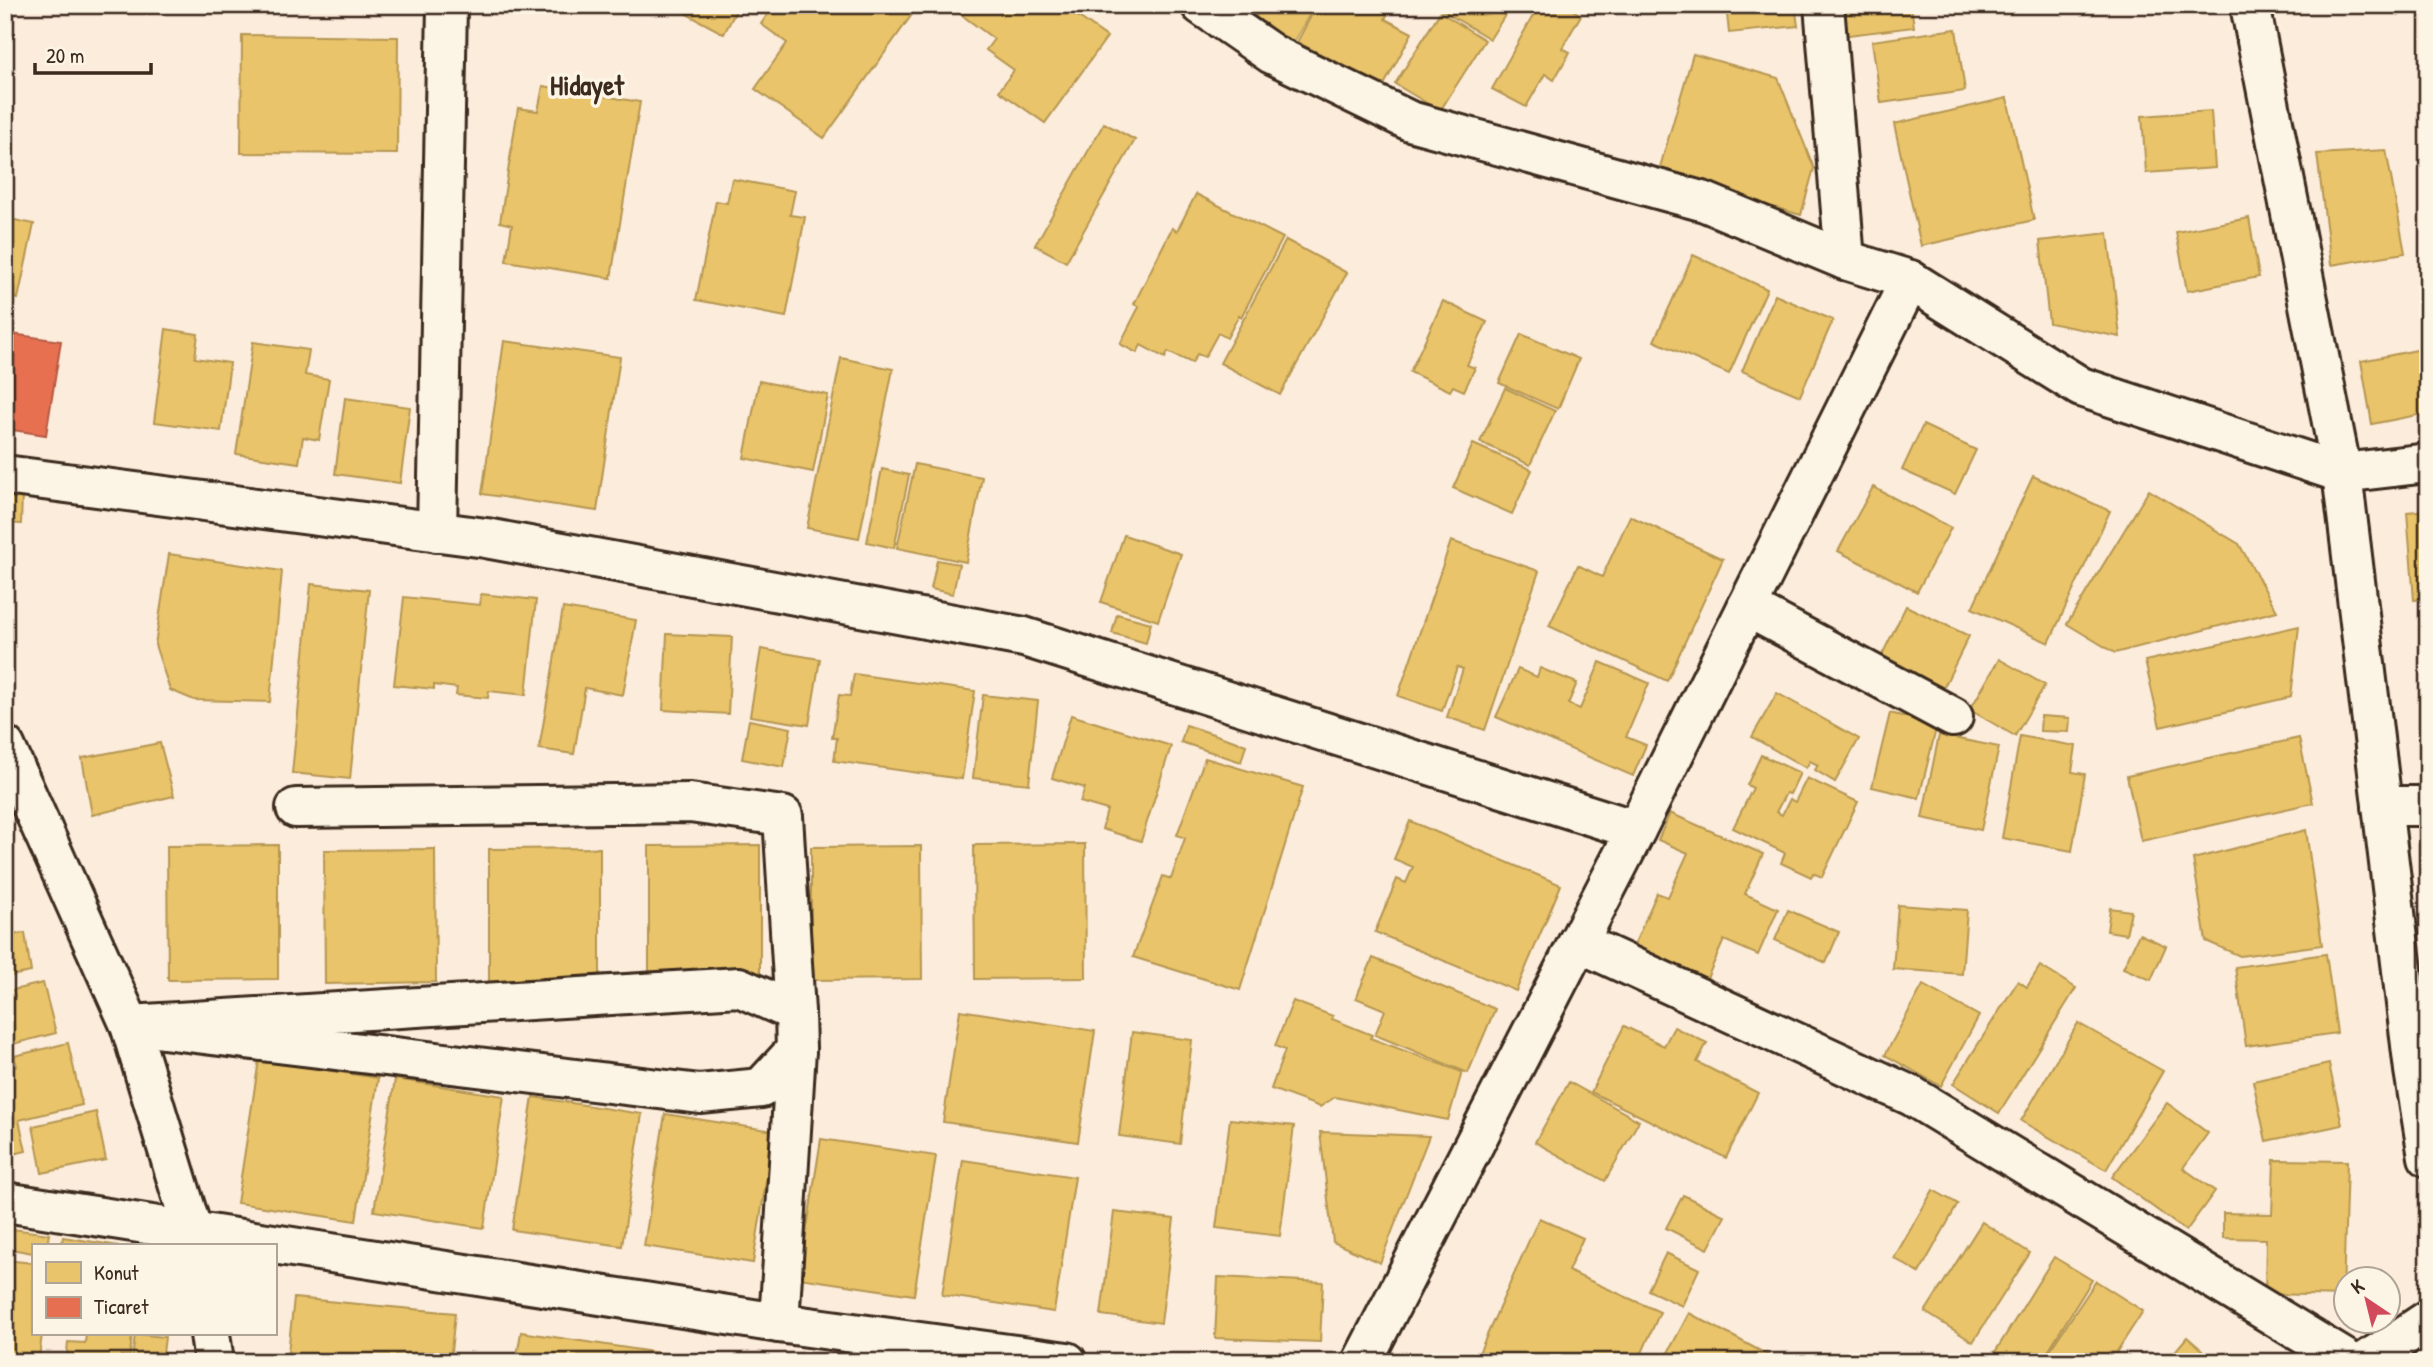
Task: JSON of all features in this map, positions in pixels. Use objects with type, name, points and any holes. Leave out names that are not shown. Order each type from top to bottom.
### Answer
[{"type":"street","points":[[437,532],[447,5]]},
{"type":"street","points":[[1201,5],[1272,54],[1410,121],[1705,202],[1845,260],[1910,280],[2081,387],[2342,474],[2428,463]]},
{"type":"street","points":[[1824,5],[1845,260]]},
{"type":"street","points":[[2250,5],[2342,474],[2428,1157]]},
{"type":"street","points":[[1362,1362],[1636,831],[1910,280]]},
{"type":"street","points":[[5,475],[437,532],[1024,637],[1636,831]]},
{"type":"street","points":[[1747,607],[1952,717]]},
{"type":"street","points":[[5,746],[130,1025],[196,1240]]},
{"type":"street","points":[[296,808],[691,803],[783,816],[796,1050],[779,1323]]},
{"type":"street","points":[[2382,806],[2428,806]]},
{"type":"street","points":[[1578,942],[1912,1096],[2350,1362]]},
{"type":"street","points":[[130,1025],[739,987],[795,1012]]},
{"type":"street","points":[[130,1025],[701,1094],[761,1088],[796,1050]]},
{"type":"street","points":[[5,1202],[224,1244]]},
{"type":"street","points":[[276,1251],[1067,1362]]},
{"type":"street","points":[[2365,1362],[2428,1320]]},
{"type":"street","points":[[210,1336],[214,1362]]},
{"type":"building: Konut","points":[[670,5],[739,5],[724,34]]},
{"type":"building: Konut","points":[[774,5],[918,6],[824,138],[755,89],[787,43],[761,24]]},
{"type":"building: Konut","points":[[948,5],[1062,5],[1107,37],[1045,123],[999,91],[1014,70],[986,50],[994,39]]},
{"type":"building: Konut","points":[[1263,5],[1308,5],[1313,9],[1293,43],[1254,19]]},
{"type":"building: Konut","points":[[1317,5],[1392,5],[1385,19],[1412,33],[1383,87],[1297,42]]},
{"type":"building: Konut","points":[[1442,5],[1496,5],[1507,12],[1490,39],[1440,9]]},
{"type":"building: Konut","points":[[1539,5],[1565,5],[1581,15],[1562,48],[1570,52],[1554,80],[1545,74],[1526,107],[1492,89]]},
{"type":"building: Konut","points":[[1726,5],[1795,5],[1798,26],[1729,33]]},
{"type":"building: Konut","points":[[1838,5],[1911,5],[1914,27],[1841,36]]},
{"type":"building: Konut","points":[[1440,12],[1485,40],[1440,111],[1395,84]]},
{"type":"building: Konut","points":[[1956,29],[1965,91],[1881,103],[1872,41]]},
{"type":"building: Konut","points":[[242,35],[398,37],[397,154],[241,153]]},
{"type":"building: Konut","points":[[1693,54],[1778,78],[1814,168],[1801,215],[1658,174]]},
{"type":"building: Konut","points":[[543,86],[640,102],[611,278],[506,261],[512,225],[500,222],[518,108],[538,111]]},
{"type":"building: Konut","points":[[2007,98],[2034,220],[1921,246],[1894,124]]},
{"type":"building: Konut","points":[[2211,111],[2215,168],[2146,173],[2142,116]]},
{"type":"building: Konut","points":[[1104,123],[1135,140],[1066,262],[1035,245]]},
{"type":"building: Konut","points":[[2386,150],[2405,253],[2331,265],[2317,154]]},
{"type":"building: Konut","points":[[732,179],[795,191],[790,215],[805,217],[786,317],[696,300],[716,201],[727,203]]},
{"type":"building: Konut","points":[[1196,194],[1283,238],[1241,317],[1239,315],[1227,338],[1218,333],[1205,357],[1197,354],[1192,363],[1168,352],[1165,358],[1141,345],[1137,353],[1120,344],[1139,307],[1134,304],[1172,228],[1177,231]]},
{"type":"building: Konut","points":[[5,218],[34,224],[18,299],[5,296]]},
{"type":"building: Konut","points":[[2249,218],[2259,277],[2187,291],[2176,232]]},
{"type":"building: Konut","points":[[2108,233],[2120,337],[2049,323],[2040,241]]},
{"type":"building: Konut","points":[[1286,240],[1347,273],[1280,395],[1220,363]]},
{"type":"building: Konut","points":[[1693,255],[1767,289],[1729,374],[1654,341]]},
{"type":"building: Konut","points":[[1775,295],[1833,320],[1800,396],[1742,371]]},
{"type":"building: Konut","points":[[1443,301],[1487,322],[1467,365],[1475,368],[1464,391],[1453,386],[1450,391],[1410,372]]},
{"type":"building: Konut","points":[[166,329],[198,334],[195,358],[230,363],[221,431],[154,422]]},
{"type":"building: Konut","points":[[1521,334],[1579,359],[1558,409],[1499,383]]},
{"type":"building: Konut","points":[[504,341],[620,357],[597,511],[482,494]]},
{"type":"building: Konut","points":[[253,342],[309,350],[305,375],[329,379],[319,440],[303,437],[299,463],[236,454]]},
{"type":"building: Konut","points":[[2422,349],[2428,377],[2428,413],[2372,424],[2361,361]]},
{"type":"building: Konut","points":[[841,358],[893,369],[859,538],[807,528]]},
{"type":"building: Konut","points":[[759,381],[828,395],[813,472],[744,458]]},
{"type":"building: Konut","points":[[1505,388],[1555,411],[1530,465],[1480,442]]},
{"type":"building: Konut","points":[[345,398],[410,407],[400,483],[335,474]]},
{"type":"building: Konut","points":[[1923,425],[1976,450],[1955,494],[1902,470]]},
{"type":"building: Konut","points":[[1473,444],[1532,470],[1512,514],[1453,488]]},
{"type":"building: Konut","points":[[915,464],[982,477],[966,562],[897,548]]},
{"type":"building: Konut","points":[[882,469],[909,475],[894,548],[867,542]]},
{"type":"building: Konut","points":[[2033,476],[2110,511],[2049,643],[1972,608]]},
{"type":"building: Konut","points":[[1873,487],[1951,528],[1917,592],[1838,551]]},
{"type":"building: Konut","points":[[2149,490],[2239,544],[2277,611],[2115,653],[2067,624]]},
{"type":"building: Konut","points":[[5,495],[22,496],[21,524],[5,523]]},
{"type":"building: Konut","points":[[2428,510],[2428,598],[2414,600],[2407,512]]},
{"type":"building: Konut","points":[[1630,516],[1723,559],[1667,681],[1549,626],[1578,565],[1602,577]]},
{"type":"building: Konut","points":[[1124,535],[1181,554],[1158,621],[1101,602]]},
{"type":"building: Konut","points":[[1451,541],[1539,571],[1485,730],[1447,717],[1463,669],[1457,667],[1442,711],[1398,696]]},
{"type":"building: Konut","points":[[169,554],[282,571],[270,702],[194,700],[170,690],[155,645]]},
{"type":"building: Konut","points":[[937,560],[959,564],[953,594],[931,589]]},
{"type":"building: Konut","points":[[311,584],[369,590],[350,779],[292,773]]},
{"type":"building: Konut","points":[[481,594],[536,600],[526,695],[489,691],[488,698],[456,695],[457,688],[394,685],[404,597],[480,605]]},
{"type":"building: Konut","points":[[1906,606],[1969,636],[1941,693],[1878,663]]},
{"type":"building: Konut","points":[[563,608],[636,620],[623,695],[585,688],[574,754],[539,749]]},
{"type":"building: Konut","points":[[1117,614],[1151,623],[1146,643],[1112,633]]},
{"type":"building: Konut","points":[[2299,626],[2291,697],[2160,727],[2145,661]]},
{"type":"building: Konut","points":[[667,634],[732,637],[728,714],[663,710]]},
{"type":"building: Konut","points":[[761,649],[820,659],[809,725],[750,716]]},
{"type":"building: Konut","points":[[1999,659],[2045,685],[2015,736],[1970,710]]},
{"type":"building: Konut","points":[[1600,662],[1649,683],[1626,737],[1646,745],[1633,776],[1496,717],[1518,669],[1537,677],[1540,668],[1577,683],[1568,704],[1580,709]]},
{"type":"building: Konut","points":[[854,674],[975,691],[962,779],[834,761],[837,738],[832,738],[839,695],[850,696]]},
{"type":"building: Konut","points":[[1777,693],[1859,739],[1835,782],[1815,770],[1818,765],[1810,761],[1806,768],[1752,737]]},
{"type":"building: Konut","points":[[983,695],[1038,701],[1029,784],[973,778]]},
{"type":"building: Konut","points":[[1890,713],[1937,725],[1919,798],[1872,787]]},
{"type":"building: Konut","points":[[1071,715],[1171,746],[1141,841],[1102,829],[1107,810],[1080,802],[1085,788],[1052,778]]},
{"type":"building: Konut","points":[[2041,716],[2070,718],[2069,732],[2040,731]]},
{"type":"building: Konut","points":[[749,720],[791,728],[784,767],[742,759]]},
{"type":"building: Konut","points":[[1186,725],[1246,745],[1241,762],[1181,742]]},
{"type":"building: Konut","points":[[1939,735],[1999,747],[1981,830],[1922,818]]},
{"type":"building: Konut","points":[[2020,736],[2076,746],[2072,772],[2085,774],[2072,851],[2002,838]]},
{"type":"building: Konut","points":[[2299,738],[2313,803],[2141,841],[2127,776]]},
{"type":"building: Konut","points":[[160,743],[174,796],[92,815],[82,758]]},
{"type":"building: Konut","points":[[1761,755],[1800,773],[1790,794],[1786,793],[1776,812],[1782,815],[1790,799],[1795,802],[1807,778],[1858,802],[1822,877],[1813,873],[1811,877],[1781,863],[1785,853],[1733,828],[1753,788],[1747,785]]},
{"type":"building: Konut","points":[[1205,758],[1303,787],[1240,990],[1133,957],[1163,876],[1171,879],[1185,838],[1177,835]]},
{"type":"building: Konut","points":[[1670,813],[1763,854],[1745,894],[1778,909],[1758,955],[1724,940],[1704,985],[1631,952],[1657,893],[1668,897],[1688,853],[1658,840]]},
{"type":"building: Konut","points":[[1410,821],[1561,885],[1516,991],[1375,932],[1397,879],[1406,883],[1413,867],[1394,859]]},
{"type":"building: Konut","points":[[2306,830],[2322,945],[2240,956],[2206,941],[2193,859]]},
{"type":"building: Konut","points":[[1085,844],[1086,978],[975,979],[974,845]]},
{"type":"building: Konut","points":[[278,845],[278,979],[168,980],[167,846]]},
{"type":"building: Konut","points":[[760,845],[760,979],[649,979],[649,846]]},
{"type":"building: Konut","points":[[921,846],[922,979],[811,980],[811,847]]},
{"type":"building: Konut","points":[[600,848],[600,982],[489,983],[489,849]]},
{"type":"building: Konut","points":[[435,849],[436,982],[325,984],[324,850]]},
{"type":"building: Konut","points":[[5,872],[11,913],[5,913]]},
{"type":"building: Konut","points":[[1898,905],[1967,910],[1962,974],[1893,969]]},
{"type":"building: Konut","points":[[2110,908],[2131,911],[2126,934],[2107,931]]},
{"type":"building: Konut","points":[[1788,910],[1839,932],[1826,963],[1775,940]]},
{"type":"building: Konut","points":[[25,933],[31,972],[5,977],[5,936]]},
{"type":"building: Konut","points":[[2139,934],[2166,946],[2151,980],[2123,968]]},
{"type":"building: Konut","points":[[2326,954],[2337,1033],[2246,1046],[2235,967]]},
{"type":"building: Konut","points":[[1373,958],[1495,1009],[1468,1073],[1375,1035],[1385,1010],[1356,998]]},
{"type":"building: Konut","points":[[2040,966],[2076,988],[1999,1113],[1953,1084],[2018,981],[2027,987]]},
{"type":"building: Konut","points":[[43,983],[56,1033],[5,1046],[5,998],[15,996],[13,990]]},
{"type":"building: Konut","points":[[1923,985],[1979,1016],[1941,1086],[1885,1055]]},
{"type":"building: Konut","points":[[1293,1001],[1333,1016],[1332,1019],[1372,1035],[1370,1038],[1462,1072],[1448,1120],[1335,1097],[1320,1107],[1271,1089],[1285,1050],[1275,1046]]},
{"type":"building: Konut","points":[[960,1010],[1095,1031],[1078,1142],[943,1122]]},
{"type":"building: Konut","points":[[2078,1023],[2163,1071],[2106,1170],[2021,1121]]},
{"type":"building: Konut","points":[[1624,1026],[1664,1046],[1674,1027],[1707,1043],[1697,1062],[1758,1093],[1726,1158],[1591,1092]]},
{"type":"building: Konut","points":[[1132,1032],[1192,1040],[1180,1144],[1119,1136]]},
{"type":"building: Konut","points":[[68,1043],[82,1105],[19,1120],[26,1151],[5,1156],[5,1069],[17,1066],[14,1056]]},
{"type":"building: Konut","points":[[259,1060],[378,1078],[356,1221],[237,1203]]},
{"type":"building: Konut","points":[[2329,1064],[2342,1125],[2266,1141],[2253,1081]]},
{"type":"building: Konut","points":[[395,1079],[504,1096],[484,1228],[374,1211]]},
{"type":"building: Konut","points":[[1569,1082],[1639,1121],[1605,1181],[1535,1142]]},
{"type":"building: Konut","points":[[533,1097],[642,1114],[622,1246],[512,1230]]},
{"type":"building: Konut","points":[[2167,1103],[2208,1133],[2183,1168],[2215,1191],[2186,1231],[2112,1177]]},
{"type":"building: Konut","points":[[96,1112],[106,1160],[42,1173],[33,1126]]},
{"type":"building: Konut","points":[[665,1114],[774,1131],[753,1263],[644,1246]]},
{"type":"building: Konut","points":[[1230,1119],[1294,1126],[1280,1236],[1216,1228]]},
{"type":"building: Konut","points":[[1320,1132],[1429,1136],[1380,1263],[1333,1242]]},
{"type":"building: Konut","points":[[821,1139],[936,1156],[914,1295],[799,1278]]},
{"type":"building: Konut","points":[[963,1160],[1075,1177],[1054,1312],[942,1295]]},
{"type":"building: Konut","points":[[2274,1160],[2347,1161],[2344,1266],[2332,1266],[2332,1296],[2265,1294],[2266,1239],[2223,1238],[2223,1213],[2272,1214]]},
{"type":"building: Konut","points":[[1933,1190],[1958,1204],[1919,1273],[1894,1258]]},
{"type":"building: Konut","points":[[1683,1195],[1725,1216],[1708,1249],[1666,1228]]},
{"type":"building: Konut","points":[[1114,1212],[1174,1219],[1161,1323],[1101,1315]]},
{"type":"building: Konut","points":[[1539,1218],[1583,1238],[1568,1271],[1660,1312],[1638,1362],[1475,1362]]},
{"type":"building: Konut","points":[[1982,1222],[2030,1253],[1973,1342],[1925,1312]]},
{"type":"building: Konut","points":[[5,1228],[49,1234],[47,1244],[32,1244],[32,1253],[5,1248]]},
{"type":"building: Konut","points":[[63,1237],[107,1244],[61,1244]]},
{"type":"building: Konut","points":[[1666,1253],[1699,1269],[1682,1306],[1648,1290]]},
{"type":"building: Konut","points":[[2054,1257],[2092,1280],[2041,1362],[2000,1362],[1992,1357]]},
{"type":"building: Konut","points":[[5,1260],[32,1263],[32,1336],[42,1336],[39,1359],[5,1355]]},
{"type":"building: Konut","points":[[1218,1277],[1323,1282],[1320,1342],[1215,1338]]},
{"type":"building: Konut","points":[[2096,1281],[2143,1311],[2110,1362],[2055,1362],[2046,1356]]},
{"type":"building: Konut","points":[[294,1298],[455,1313],[450,1362],[287,1362]]},
{"type":"building: Konut","points":[[1689,1313],[1781,1362],[1663,1362]]},
{"type":"building: Konut","points":[[521,1332],[719,1362],[516,1362]]},
{"type":"building: Konut","points":[[86,1336],[132,1336],[130,1355],[121,1355],[120,1362],[66,1362],[68,1342],[85,1343]]},
{"type":"building: Konut","points":[[135,1336],[165,1337],[162,1362],[132,1362]]},
{"type":"building: Konut","points":[[2187,1337],[2216,1362],[2166,1362]]},
{"type":"building: Ticaret","points":[[5,333],[61,341],[46,435],[5,429]]},
{"type":"district","name":"Hidayet","points":[[587,85]]}]
